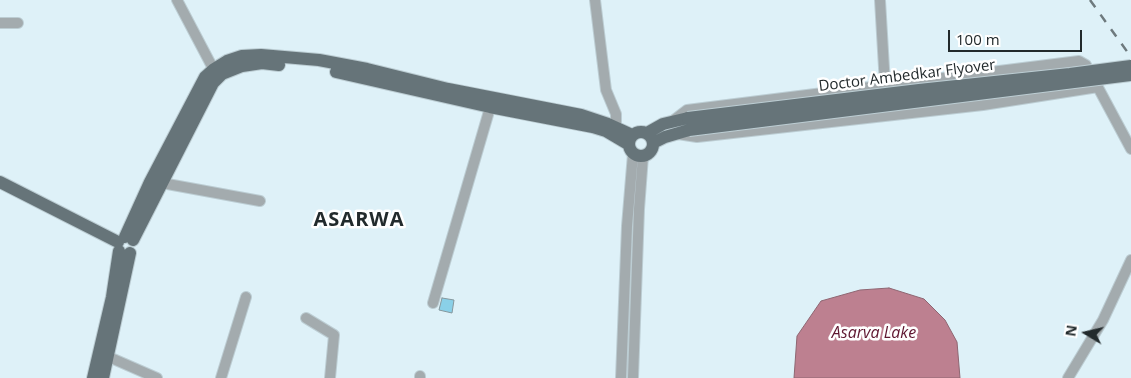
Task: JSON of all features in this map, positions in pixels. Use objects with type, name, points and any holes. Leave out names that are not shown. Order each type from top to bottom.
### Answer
[{"type":"main road","points":[[125,245],[162,183],[216,74],[227,61],[242,56],[262,55],[330,67],[492,103],[581,115],[611,129],[634,147],[649,153],[650,138],[663,124],[674,120],[685,127]]},
{"type":"main road","name":"Doctor Ambedkar Flyover","points":[[685,127],[1131,66]]},
{"type":"main road","points":[[103,378],[103,354],[112,297],[125,245],[150,182],[197,90],[205,78],[216,74]]},
{"type":"main road","name":"Doctor Ambedkar Flyover","points":[[685,127],[1131,75]]},
{"type":"main road","points":[[634,147],[639,132],[650,138],[685,127]]},
{"type":"main road","points":[[0,182],[125,245]]},
{"type":"main road","points":[[93,378],[103,354]]},
{"type":"street","points":[[177,0],[216,74]]},
{"type":"street","points":[[595,0],[606,90],[613,107],[609,114],[611,129]]},
{"type":"street","points":[[880,0],[885,85]]},
{"type":"street","points":[[0,23],[18,23]]},
{"type":"street","points":[[674,120],[687,110],[1079,61],[1086,65],[1131,149]]},
{"type":"street","points":[[685,127],[697,137],[983,105],[1098,87]]},
{"type":"street","points":[[433,303],[492,103]]},
{"type":"street","points":[[621,378],[627,226],[634,147]]},
{"type":"street","points":[[633,378],[639,209],[634,147]]},
{"type":"street","points":[[162,183],[260,201]]},
{"type":"street","points":[[1068,378],[1103,320],[1131,260]]},
{"type":"street","points":[[624,283],[636,284]]},
{"type":"street","points":[[221,378],[246,297]]},
{"type":"street","points":[[306,318],[334,335],[330,378]]},
{"type":"street","points":[[103,354],[157,378]]},
{"type":"water","name":"Asarva Lake","points":[[889,288],[924,299],[945,320],[957,342],[960,378],[794,378],[797,336],[821,301],[860,290]]},
{"type":"building","points":[[442,298],[454,300],[452,313],[439,310]]},
{"type":"railway","points":[[1090,0],[1131,57]]},
{"type":"district","name":"ASARWA","points":[[359,220]]}]
